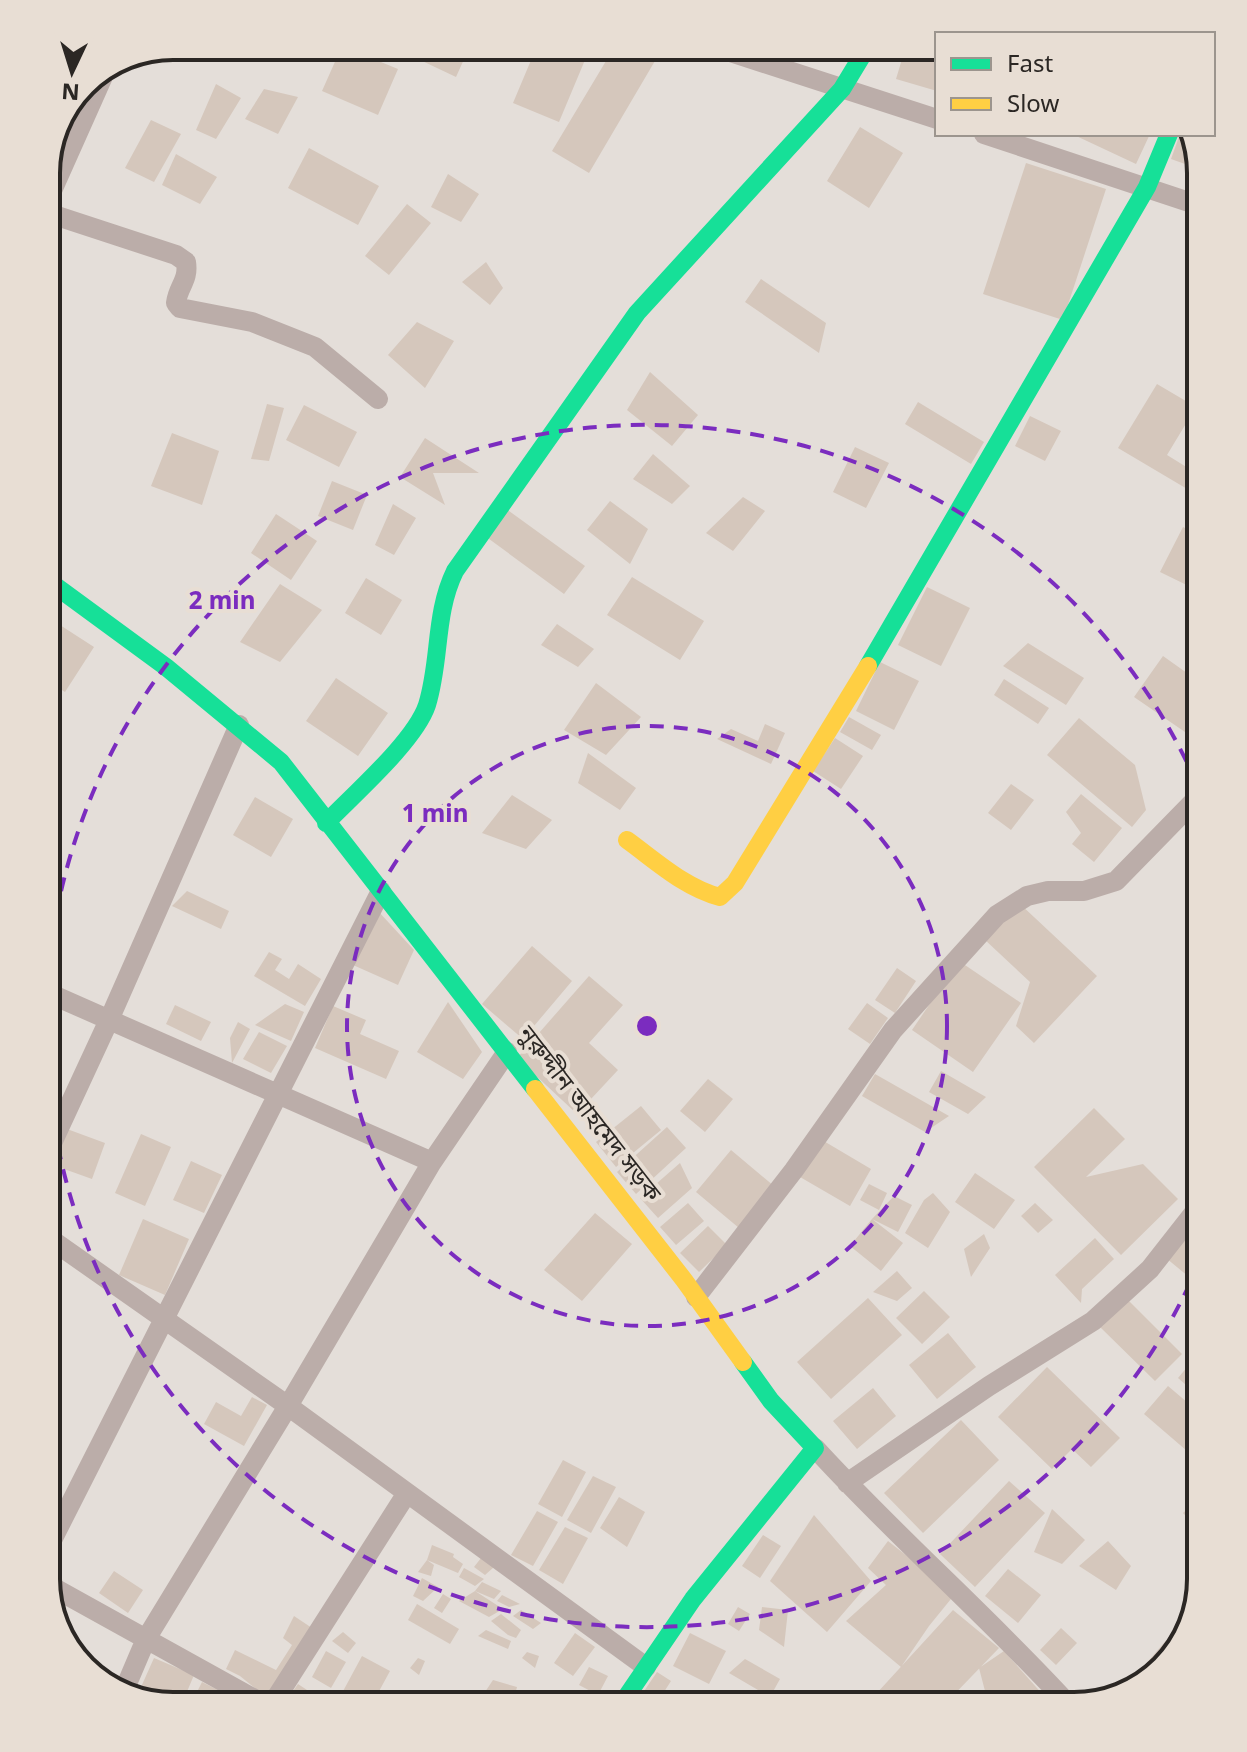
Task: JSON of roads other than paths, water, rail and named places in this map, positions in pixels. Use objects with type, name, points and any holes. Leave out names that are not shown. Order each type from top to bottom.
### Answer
[{"type":"street","points":[[754,60],[935,118]]},
{"type":"street","points":[[326,823],[409,733],[425,711],[444,588],[455,571],[637,313],[842,89],[860,60]]},
{"type":"street","points":[[60,173],[87,112]]},
{"type":"street","points":[[990,136],[1187,201]]},
{"type":"street","points":[[627,840],[704,893],[720,897],[735,883],[915,589],[1147,187],[1168,136]]},
{"type":"street","points":[[60,217],[176,255],[186,262],[188,274],[177,296],[176,303],[180,308],[252,322],[315,347],[378,399]]},
{"type":"street","name":"নুরুদ্দীন আহমেদ সড়ক","points":[[60,589],[239,725],[281,762],[696,1297],[771,1401],[847,1483],[1019,1650],[1057,1692]]},
{"type":"street","points":[[60,1126],[239,725]]},
{"type":"street","points":[[696,1297],[794,1170],[893,1030],[997,915],[1027,896],[1048,891],[1084,891],[1116,881],[1187,808]]},
{"type":"street","points":[[60,1524],[381,891]]},
{"type":"street","points":[[60,998],[432,1162]]},
{"type":"street","points":[[128,1682],[146,1639],[432,1162],[507,1052]]},
{"type":"street","points":[[847,1483],[989,1386],[1093,1321],[1150,1269],[1187,1222]]},
{"type":"street","points":[[60,1246],[288,1406],[646,1667]]},
{"type":"street","points":[[629,1692],[693,1599],[815,1448]]},
{"type":"street","points":[[278,1692],[407,1493]]},
{"type":"street","points":[[61,1592],[243,1692]]}]
